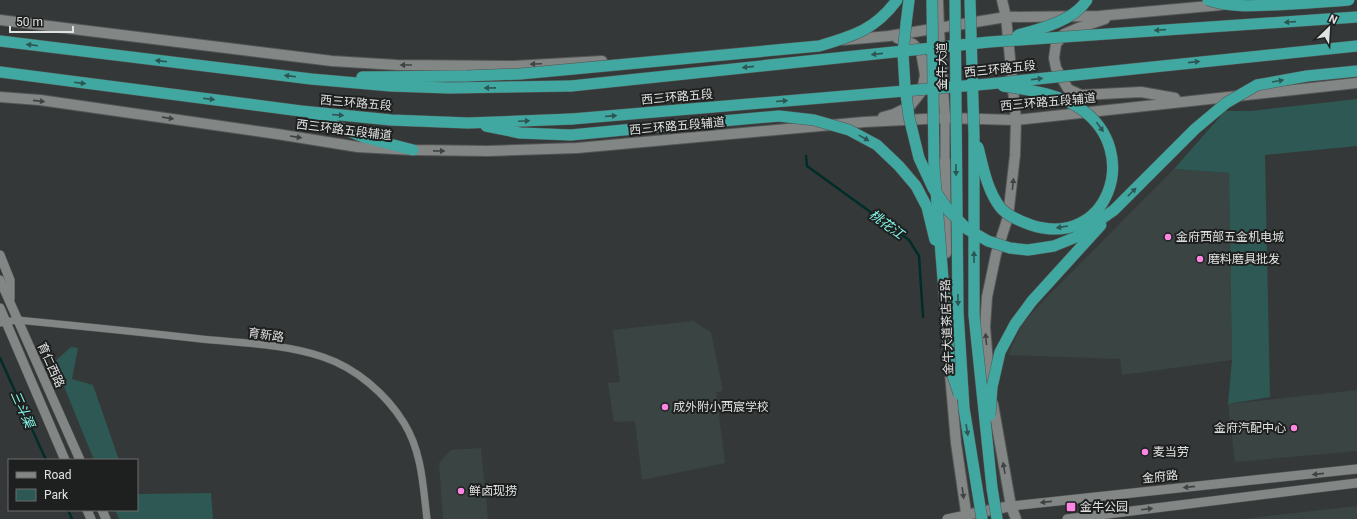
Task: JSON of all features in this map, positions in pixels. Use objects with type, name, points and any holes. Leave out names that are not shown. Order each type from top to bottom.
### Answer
[{"type":"highway","points":[[311,79],[520,74],[819,46],[851,36],[874,25],[888,12],[897,0]]},
{"type":"highway","points":[[910,0],[903,53],[904,87],[909,117],[919,158],[933,188],[949,211],[967,229],[988,241],[1010,248],[1028,250],[1054,246],[1076,237],[1114,210]]},
{"type":"highway","points":[[932,0],[934,166],[950,367],[964,408]]},
{"type":"highway","name":"金牛大道","points":[[955,0],[956,131]]},
{"type":"highway","points":[[970,0],[974,135],[974,315],[992,488],[997,519]]},
{"type":"highway","points":[[989,42],[1041,29],[1068,18],[1087,0]]},
{"type":"highway","points":[[1208,0],[1221,4],[1245,6],[1349,0]]},
{"type":"highway","points":[[1269,0],[1300,4]]},
{"type":"highway","name":"西三环路五段","points":[[0,41],[311,79],[391,86],[449,88],[570,86],[989,42],[1357,17]]},
{"type":"highway","name":"西三环路五段","points":[[0,72],[301,112],[391,120],[468,123],[572,119],[988,84],[1357,46]]},
{"type":"highway","points":[[987,437],[992,387],[1000,352],[1015,324],[1032,301],[1114,210],[1195,129],[1226,103],[1257,85],[1307,76],[1357,71]]},
{"type":"highway","points":[[974,135],[989,187],[1000,207],[1017,220],[1039,228],[1060,229],[1073,226],[1079,224],[1095,213],[1106,197],[1112,180],[1112,162],[1109,142],[1099,125],[1081,109],[1063,99],[1040,92],[988,84]]},
{"type":"highway","points":[[301,112],[363,136],[413,150]]},
{"type":"highway","points":[[468,123],[527,134],[571,135],[634,128],[779,116],[814,120],[849,130],[877,145],[900,166],[916,186],[927,207],[944,278]]},
{"type":"highway","name":"金牛大道茶店子路","points":[[956,131],[958,312],[964,408],[982,519]]},
{"type":"main road","points":[[938,0],[944,118]]},
{"type":"main road","points":[[1002,0],[1006,17],[1016,120],[1015,155],[1008,217],[995,261],[987,296],[985,327],[991,392],[1011,506],[1016,519]]},
{"type":"main road","points":[[0,20],[332,61],[398,65],[514,66],[601,62],[889,36],[1006,17],[1099,16],[1272,0]]},
{"type":"main road","points":[[1120,14],[1064,34],[1056,44],[1054,58],[1056,68],[1068,89],[1081,95],[1141,92],[1186,100]]},
{"type":"main road","points":[[864,122],[894,114],[910,106],[922,91],[925,75],[921,52],[913,44],[889,36]]},
{"type":"main road","name":"西三环路五段辅道","points":[[0,97],[40,100],[358,147],[488,152],[577,148],[864,122],[944,118],[1016,120],[1186,100],[1357,83]]},
{"type":"main road","points":[[945,161],[948,354],[956,443],[967,517]]},
{"type":"main road","name":"金府路","points":[[967,517],[1011,506]]},
{"type":"street","points":[[944,118],[945,161]]},
{"type":"street","points":[[0,255],[10,280],[10,302]]},
{"type":"street","name":"育仁西路","points":[[0,280],[80,459]]},
{"type":"street","name":"育仁西路","points":[[0,308],[3,322],[65,459]]},
{"type":"street","name":"育新路","points":[[3,322],[17,320],[254,344],[300,350],[325,358],[351,371],[372,386],[388,402],[404,423],[416,447],[421,466],[427,519]]},
{"type":"street","name":"金府路","points":[[1011,506],[1357,469]]},
{"type":"street","points":[[1067,519],[1357,483]]},
{"type":"street","points":[[947,519],[967,517]]},
{"type":"shaded area","name":"金府西部五金机电城","points":[[1174,169],[1229,173],[1232,360],[1122,375],[1120,359],[1008,355],[1022,324]]},
{"type":"shaded area","name":"成外附小西宸学校","points":[[693,321],[711,332],[723,391],[716,392],[725,463],[642,480],[635,421],[614,422],[608,383],[620,382],[613,330]]},
{"type":"shaded area","name":"金府汽配中心","points":[[1357,390],[1357,451],[1235,462],[1228,404]]},
{"type":"shaded area","points":[[481,448],[488,519],[443,519],[439,463],[451,450]]},
{"type":"shaded area","points":[[1357,506],[1357,519],[1241,519]]},
{"type":"green space","points":[[1357,99],[1357,146],[1265,155],[1270,397],[1228,404],[1232,360],[1229,173],[1174,169],[1225,111],[1251,111]]},
{"type":"green space","points":[[71,347],[78,348],[72,379],[93,385],[119,459],[94,459],[54,362]]},
{"type":"green space","points":[[211,493],[213,519],[119,519],[115,511],[138,511],[138,494]]},
{"type":"waterway","name":"桃花江","points":[[806,156],[807,166],[909,240],[919,256],[923,317]]},
{"type":"waterway","name":"三斗渠","points":[[0,358],[46,459]]},
{"type":"waterway","name":"三斗渠","points":[[68,511],[72,519]]},
{"type":"place","name":"金府西部五金机电城","points":[[1168,237]]},
{"type":"place","name":"磨料磨具批发","points":[[1200,259]]},
{"type":"place","name":"成外附小西宸学校","points":[[665,407]]},
{"type":"place","name":"金府汽配中心","points":[[1294,428]]},
{"type":"place","name":"麦当劳","points":[[1145,452]]},
{"type":"place","name":"鲜卤现捞","points":[[461,491]]},
{"type":"place","name":"金牛公园","points":[[1071,507]]}]
